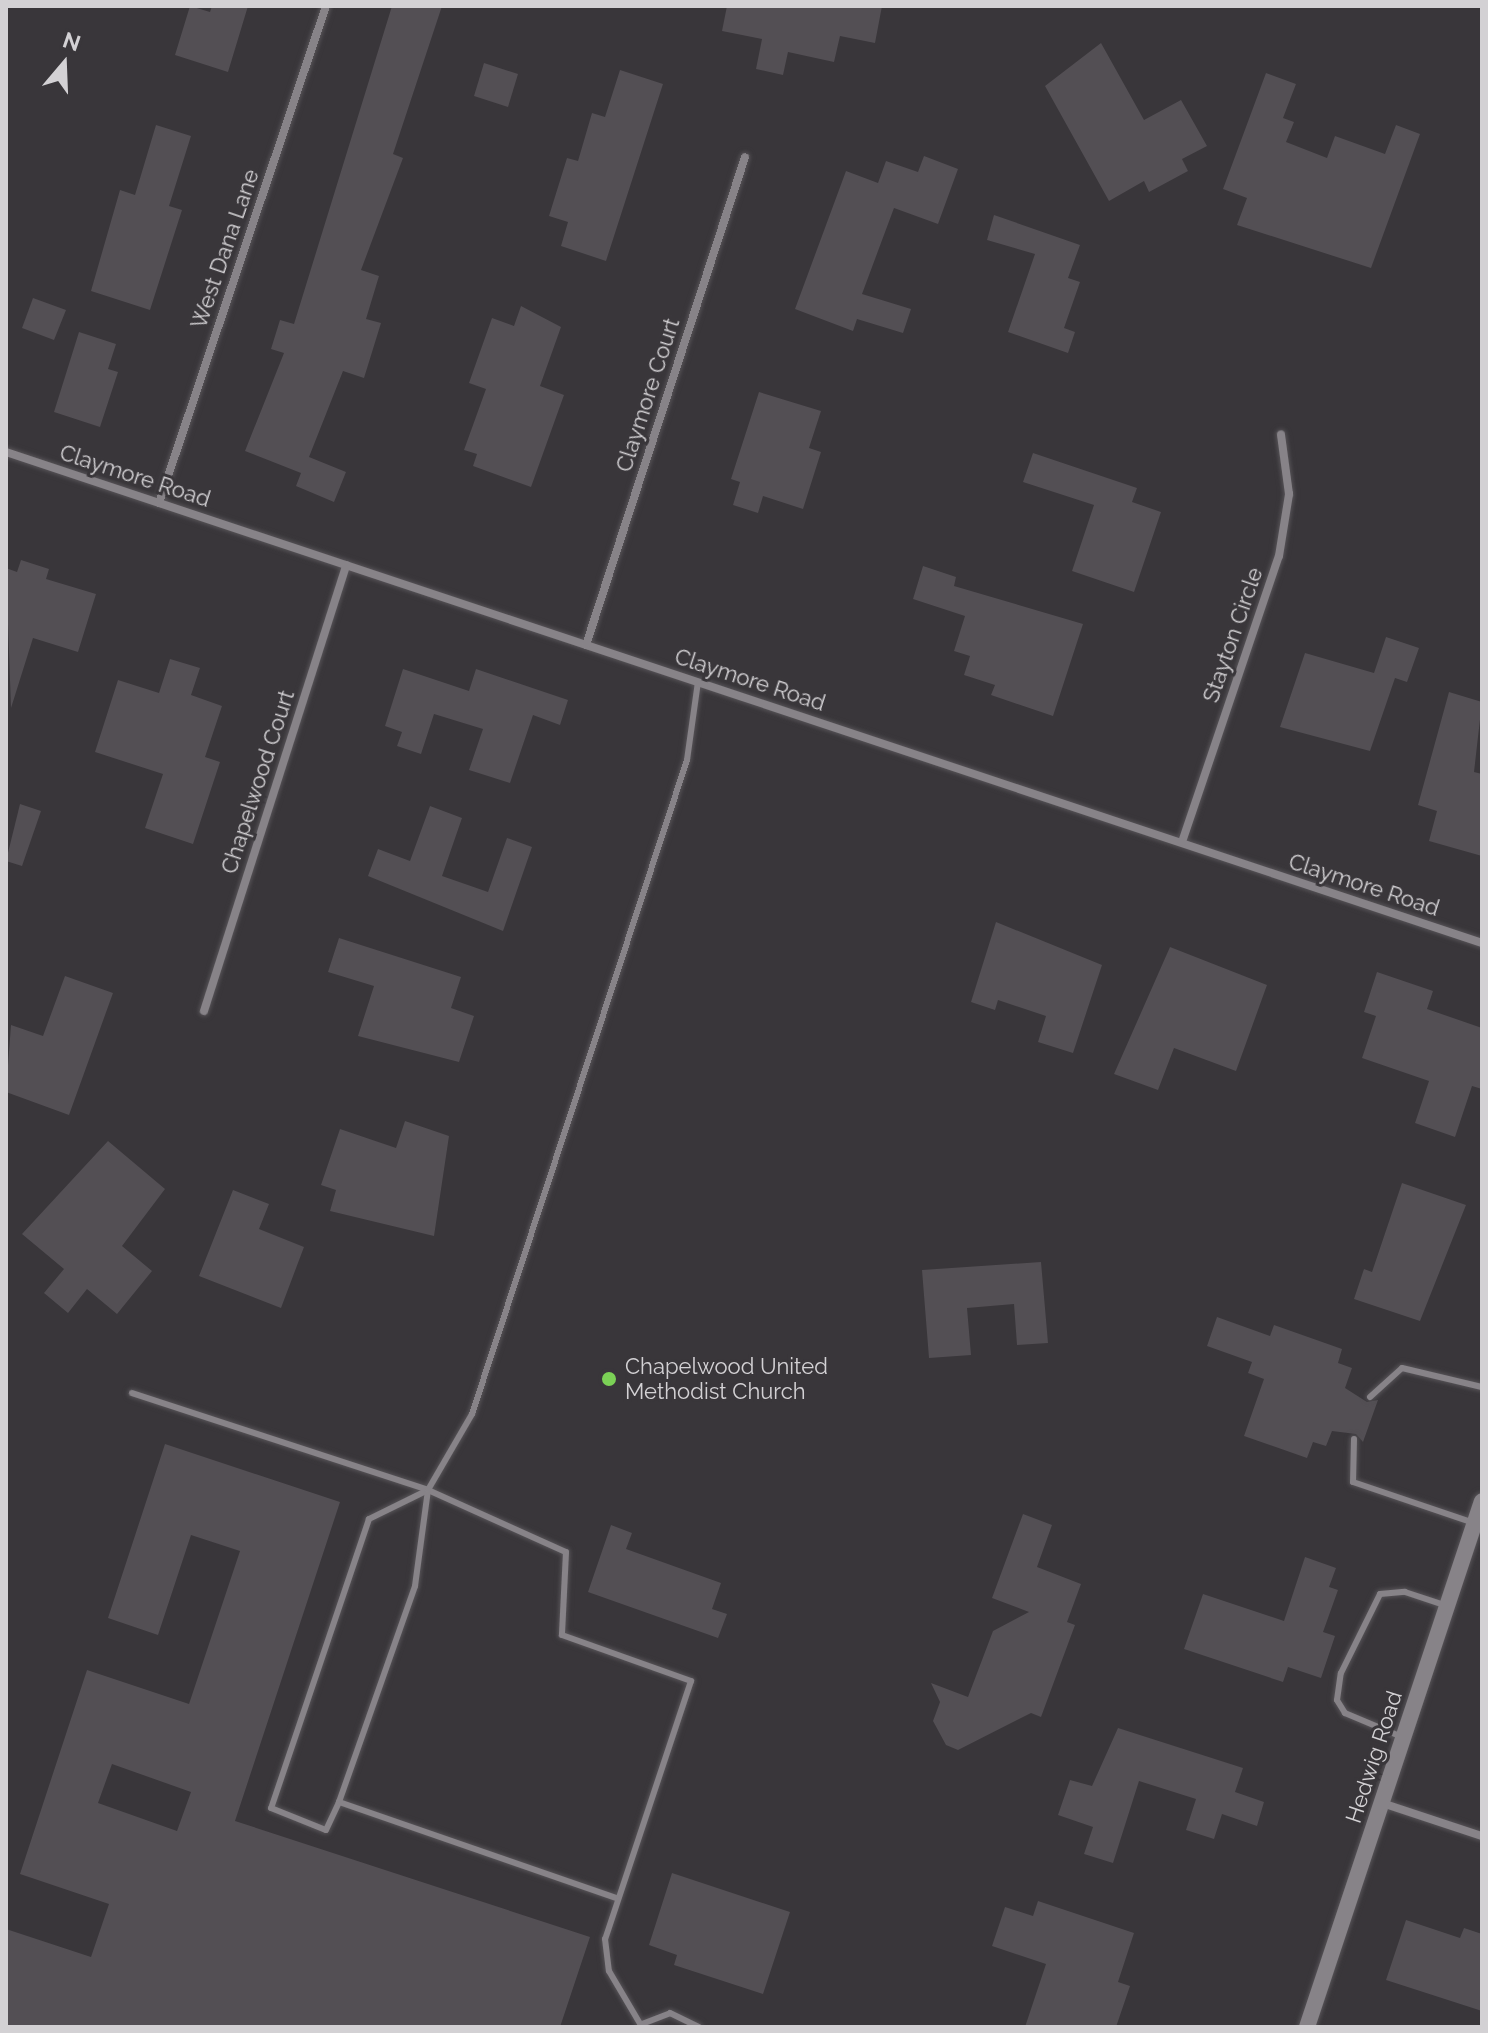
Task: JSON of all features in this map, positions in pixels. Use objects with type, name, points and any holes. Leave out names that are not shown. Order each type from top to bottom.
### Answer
[{"type":"street","name":"West Dana Lane","points":[[159,503],[326,6]]},
{"type":"street","name":"Claymore Court","points":[[586,645],[745,157]]},
{"type":"street","name":"Stayton Circle","points":[[1182,842],[1279,556],[1289,494],[1281,435]]},
{"type":"street","name":"Claymore Road","points":[[6,452],[1482,943]]},
{"type":"street","name":"Chapelwood Court","points":[[204,1011],[346,565]]},
{"type":"street","name":"Hedwig Road","points":[[1307,2027],[1482,1501]]},
{"type":"street","points":[[1382,1803],[1482,1836]]},
{"type":"lane","points":[[428,1490],[369,1519],[271,1808],[326,1830],[339,1802],[415,1586],[428,1490],[472,1414],[687,760],[698,682]]},
{"type":"lane","points":[[1370,1397],[1402,1368],[1482,1387]]},
{"type":"lane","points":[[132,1393],[428,1490],[566,1552],[562,1635],[691,1681],[616,1898],[605,1939],[609,1971],[642,2025],[670,2013],[699,2027]]},
{"type":"lane","points":[[1354,1439],[1353,1482],[1475,1523]]},
{"type":"lane","points":[[1404,1737],[1345,1713],[1337,1700],[1341,1673],[1380,1594],[1405,1592],[1447,1607]]},
{"type":"lane","points":[[339,1802],[616,1898]]},
{"type":"building","points":[[190,6],[210,12],[212,6],[248,6],[228,72],[175,55]]},
{"type":"building","points":[[392,6],[442,6],[393,154],[403,158],[361,270],[379,276],[366,319],[381,323],[364,378],[343,371],[309,457],[346,472],[334,502],[296,486],[301,473],[245,451],[284,353],[271,349],[280,320],[294,324]]},
{"type":"building","points":[[727,6],[882,6],[875,43],[840,36],[834,62],[788,52],[783,75],[756,69],[762,39],[722,31]]},
{"type":"building","points":[[1101,43],[1144,120],[1181,100],[1207,146],[1182,159],[1188,171],[1149,192],[1144,181],[1109,201],[1045,86]]},
{"type":"building","points":[[484,63],[518,74],[508,107],[474,96]]},
{"type":"building","points":[[620,70],[663,84],[606,261],[561,246],[568,222],[549,216],[567,158],[578,161],[592,113],[605,117]]},
{"type":"building","points":[[1266,73],[1296,84],[1283,118],[1294,122],[1286,142],[1327,158],[1335,136],[1385,154],[1396,125],[1420,134],[1371,268],[1237,225],[1247,198],[1223,189]]},
{"type":"building","points":[[156,125],[191,136],[169,206],[182,210],[150,310],[91,291],[120,190],[135,195]]},
{"type":"building","points":[[924,156],[958,169],[938,224],[894,208],[862,294],[911,309],[903,333],[857,319],[853,331],[795,309],[846,171],[878,183],[886,161],[918,172]]},
{"type":"building","points":[[994,215],[1080,245],[1068,278],[1080,282],[1064,328],[1075,332],[1068,353],[1008,332],[1035,254],[987,240]]},
{"type":"building","points":[[33,298],[66,310],[54,340],[22,328]]},
{"type":"building","points":[[521,306],[561,327],[540,386],[564,395],[531,487],[473,466],[477,454],[464,450],[486,389],[469,383],[492,318],[514,326]]},
{"type":"building","points":[[79,332],[116,344],[108,369],[118,372],[100,427],[54,412]]},
{"type":"building","points":[[759,392],[821,411],[809,448],[821,452],[803,509],[763,496],[758,513],[733,505],[740,482],[731,479]]},
{"type":"building","points":[[1033,453],[1137,488],[1132,502],[1161,512],[1134,592],[1072,571],[1094,505],[1023,482]]},
{"type":"building","points":[[21,560],[49,569],[46,579],[96,594],[78,652],[33,638],[11,708],[6,568],[17,572]]},
{"type":"building","points":[[923,566],[956,577],[954,586],[1083,624],[1053,716],[991,695],[995,685],[964,675],[970,656],[954,651],[965,616],[913,599]]},
{"type":"building","points":[[1386,637],[1419,648],[1407,682],[1395,678],[1370,751],[1280,727],[1305,653],[1374,673]]},
{"type":"building","points":[[170,659],[200,668],[191,695],[222,706],[205,757],[220,762],[193,844],[145,828],[163,774],[95,752],[118,680],[159,693]]},
{"type":"building","points":[[403,669],[469,691],[476,669],[568,700],[560,725],[533,715],[510,783],[469,770],[483,729],[434,714],[421,754],[397,746],[402,732],[385,726]]},
{"type":"building","points":[[1449,692],[1482,702],[1474,772],[1482,774],[1482,856],[1429,841],[1437,811],[1418,805]]},
{"type":"building","points":[[20,804],[41,811],[22,866],[6,861]]},
{"type":"building","points":[[430,806],[462,818],[442,876],[488,892],[507,838],[532,847],[503,931],[368,876],[378,849],[410,861]]},
{"type":"building","points":[[996,922],[1102,965],[1073,1053],[1038,1042],[1046,1016],[998,1000],[995,1010],[971,1002]]},
{"type":"building","points":[[339,938],[461,977],[451,1008],[474,1016],[459,1062],[358,1036],[374,986],[328,972]]},
{"type":"building","points":[[1170,947],[1267,985],[1236,1071],[1174,1048],[1158,1090],[1114,1074]]},
{"type":"building","points":[[1377,972],[1433,991],[1427,1009],[1482,1028],[1482,1089],[1472,1086],[1455,1137],[1415,1123],[1429,1081],[1362,1058],[1376,1016],[1364,1012]]},
{"type":"building","points":[[65,976],[113,993],[69,1115],[6,1092],[11,1025],[43,1036]]},
{"type":"building","points":[[405,1121],[449,1136],[434,1236],[330,1211],[336,1190],[321,1185],[340,1129],[396,1148]]},
{"type":"building","points":[[108,1141],[165,1189],[122,1246],[152,1271],[117,1314],[87,1289],[68,1313],[44,1293],[64,1269],[22,1234]]},
{"type":"building","points":[[1402,1183],[1466,1205],[1420,1321],[1354,1299],[1364,1269],[1372,1272]]},
{"type":"building","points":[[233,1190],[269,1204],[259,1229],[304,1247],[281,1308],[199,1276]]},
{"type":"building","points":[[1041,1262],[1048,1343],[1017,1345],[1014,1304],[967,1308],[971,1355],[929,1358],[922,1270]]},
{"type":"building","points":[[1217,1317],[1270,1336],[1274,1325],[1342,1349],[1338,1363],[1352,1368],[1345,1388],[1367,1402],[1378,1400],[1363,1442],[1356,1434],[1332,1431],[1326,1446],[1313,1442],[1307,1458],[1244,1436],[1264,1379],[1248,1373],[1252,1362],[1207,1346]]},
{"type":"building","points":[[165,1444],[340,1502],[235,1821],[590,1937],[560,2027],[6,2027],[6,1929],[91,1957],[109,1904],[20,1874],[87,1670],[189,1704],[240,1551],[191,1535],[158,1635],[108,1618]],"holes":[[[112,1764],[191,1792],[177,1831],[98,1803]]]},
{"type":"building","points":[[1023,1514],[1052,1525],[1037,1567],[1081,1584],[1067,1622],[1075,1625],[1041,1717],[1031,1713],[958,1750],[946,1745],[933,1721],[940,1702],[931,1683],[968,1697],[993,1631],[1029,1612],[992,1598]]},
{"type":"building","points":[[611,1525],[632,1533],[626,1549],[721,1583],[712,1609],[727,1614],[718,1638],[588,1592]]},
{"type":"building","points":[[1305,1557],[1336,1568],[1329,1587],[1338,1590],[1323,1632],[1335,1636],[1321,1678],[1288,1667],[1283,1682],[1184,1649],[1203,1594],[1284,1621]]},
{"type":"building","points":[[1118,1728],[1243,1768],[1235,1792],[1264,1802],[1257,1826],[1222,1814],[1214,1839],[1186,1830],[1196,1799],[1139,1781],[1113,1863],[1084,1854],[1093,1827],[1058,1815],[1070,1780],[1092,1786]]},
{"type":"building","points":[[672,1873],[790,1912],[763,1994],[674,1965],[677,1955],[649,1945]]},
{"type":"building","points":[[1038,1901],[1134,1933],[1118,1982],[1130,1986],[1116,2027],[1025,2027],[1046,1964],[992,1946],[1005,1907],[1033,1916]]},
{"type":"building","points":[[1406,1920],[1460,1938],[1464,1928],[1482,1934],[1482,2011],[1386,1980]]},
{"type":"place","name":"Chapelwood United Methodist Church","points":[[609,1379]]}]
